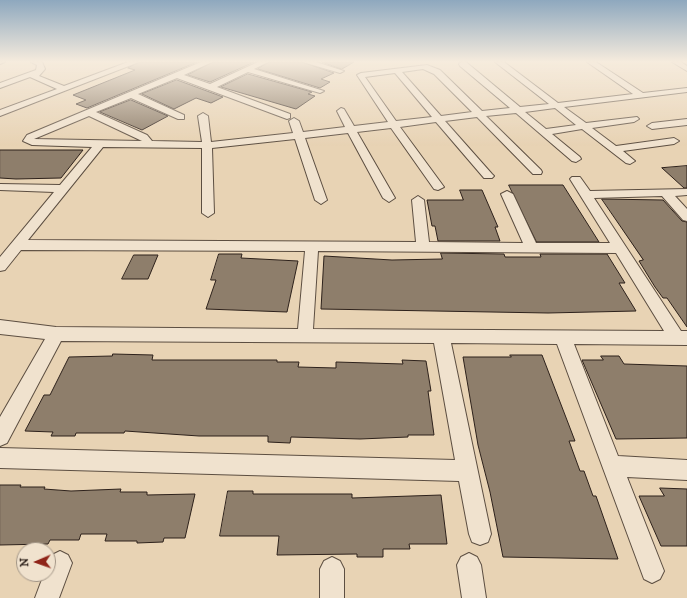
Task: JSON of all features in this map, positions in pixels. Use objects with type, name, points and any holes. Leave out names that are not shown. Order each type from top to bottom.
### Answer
[{"type":"street","points":[[0,113],[63,90]]},
{"type":"street","points":[[140,90],[34,135],[28,139],[28,141],[100,144],[207,145],[350,130],[687,90]]},
{"type":"street","points":[[216,90],[291,119],[299,135],[321,200]]},
{"type":"street","points":[[371,90],[438,188]]},
{"type":"street","points":[[413,90],[488,176]]},
{"type":"street","points":[[454,90],[537,172]]},
{"type":"street","points":[[494,90],[576,159]]},
{"type":"street","points":[[536,90],[630,162]]},
{"type":"street","points":[[633,90],[641,95]]},
{"type":"street","points":[[130,94],[181,117]]},
{"type":"street","points":[[341,111],[350,130],[389,198]]},
{"type":"street","points":[[88,112],[144,137],[149,144]]},
{"type":"street","points":[[203,116],[207,145],[208,214]]},
{"type":"street","points":[[544,132],[634,119]]},
{"type":"street","points":[[652,126],[687,122]]},
{"type":"street","points":[[615,149],[674,141]]},
{"type":"street","points":[[0,266],[100,144]]},
{"type":"street","points":[[576,179],[620,248],[682,338]]},
{"type":"street","points":[[0,187],[63,189]]},
{"type":"street","points":[[665,192],[687,217]]},
{"type":"street","points":[[586,195],[687,192]]},
{"type":"street","points":[[508,194],[532,248]]},
{"type":"street","points":[[418,200],[423,247]]},
{"type":"street","points":[[17,245],[620,248]]},
{"type":"street","points":[[305,335],[312,247]]},
{"type":"street","points":[[0,327],[56,334],[682,338]]},
{"type":"street","points":[[0,436],[56,334]]},
{"type":"street","points":[[442,336],[480,534]]},
{"type":"street","points":[[563,337],[652,571]]},
{"type":"street","points":[[0,458],[468,471]]},
{"type":"street","points":[[612,466],[687,470]]},
{"type":"street","points":[[47,598],[60,563]]},
{"type":"street","points":[[469,565],[474,598]]},
{"type":"street","points":[[332,569],[332,598]]},
{"type":"building","points":[[86,90],[130,90],[87,108],[76,104],[86,100],[73,95]]},
{"type":"building","points":[[152,90],[204,90],[223,97],[211,103],[196,98],[174,109],[142,94]]},
{"type":"building","points":[[231,90],[305,90],[312,92],[308,94],[315,96],[296,109]]},
{"type":"building","points":[[131,100],[168,116],[142,130],[100,112]]},
{"type":"building","points":[[0,150],[83,150],[61,178],[16,179],[0,178]]},
{"type":"building","points":[[687,166],[687,188],[684,188],[662,168]]},
{"type":"building","points":[[509,185],[563,185],[599,242],[537,242]]},
{"type":"building","points":[[460,190],[482,190],[498,227],[495,227],[500,241],[438,241],[435,226],[432,226],[427,200],[463,200]]},
{"type":"building","points":[[602,199],[663,200],[682,221],[687,222],[687,327],[667,298],[663,298],[655,287],[639,261],[643,260]]},
{"type":"building","points":[[441,253],[504,254],[505,257],[541,257],[540,254],[607,254],[625,283],[619,283],[636,311],[548,313],[321,309],[324,256],[392,260],[442,259]]},
{"type":"building","points":[[219,254],[242,254],[241,258],[298,261],[287,312],[206,309],[216,280],[211,280]]},
{"type":"building","points":[[134,255],[158,255],[148,279],[122,279]]},
{"type":"building","points":[[113,354],[153,355],[152,360],[277,360],[277,362],[299,362],[298,367],[336,368],[336,362],[403,364],[402,360],[426,361],[431,391],[428,391],[434,435],[408,435],[408,437],[360,439],[291,437],[290,443],[268,442],[268,436],[199,436],[125,431],[124,433],[76,433],[75,436],[51,436],[53,432],[25,431],[44,395],[50,395],[69,357],[112,356]]},
{"type":"building","points":[[510,355],[542,355],[575,441],[569,441],[580,471],[584,471],[593,496],[596,496],[618,559],[503,557],[490,492],[478,445],[463,357],[511,357]]},
{"type":"building","points":[[601,356],[619,356],[624,364],[687,366],[687,438],[616,439],[582,360],[603,360]]},
{"type":"building","points":[[0,485],[45,487],[44,489],[71,491],[121,489],[120,492],[147,492],[147,495],[195,494],[185,538],[164,538],[163,542],[137,543],[137,541],[105,541],[107,534],[81,534],[79,540],[16,542],[16,545],[0,545]]},
{"type":"building","points":[[660,488],[687,489],[687,546],[661,546],[639,496],[664,496]]},
{"type":"building","points":[[228,491],[253,491],[253,494],[352,494],[352,498],[441,495],[447,544],[409,544],[410,549],[383,549],[383,557],[357,557],[357,554],[277,555],[279,536],[220,536]]}]
